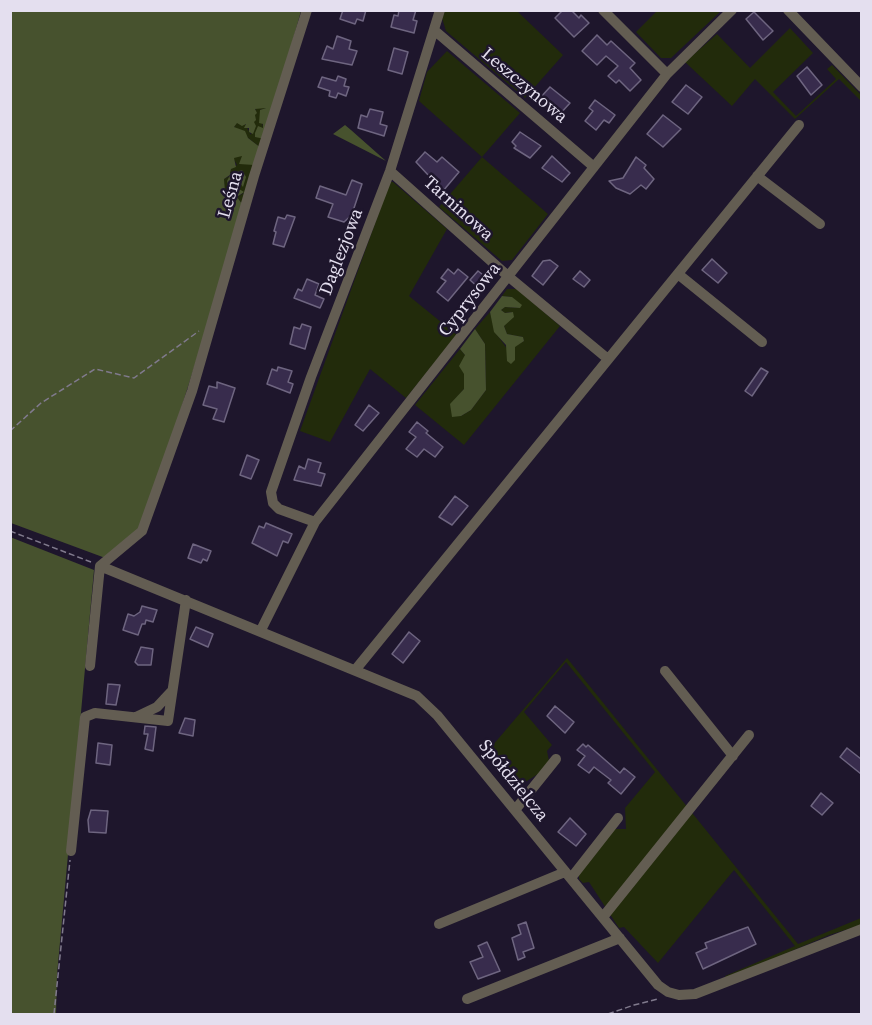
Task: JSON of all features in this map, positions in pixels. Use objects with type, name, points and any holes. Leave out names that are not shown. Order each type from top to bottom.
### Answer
[{"type":"street","name":"Leśna","points":[[100,566],[142,531],[192,391],[254,176],[308,10]]},
{"type":"street","name":"Daglezjowa","points":[[315,522],[287,513],[273,503],[271,492],[311,377],[390,171],[440,10]]},
{"type":"street","points":[[603,10],[667,74]]},
{"type":"street","name":"Cyprysowa","points":[[261,630],[315,522],[667,74],[732,10]]},
{"type":"street","points":[[788,10],[861,87]]},
{"type":"street","name":"Leszczynowa","points":[[434,30],[594,167]]},
{"type":"street","points":[[356,669],[799,125]]},
{"type":"street","name":"Tarninowa","points":[[390,171],[509,277],[608,359]]},
{"type":"street","points":[[757,176],[820,224]]},
{"type":"street","points":[[678,274],[762,342]]},
{"type":"street","points":[[90,666],[100,566]]},
{"type":"street","name":"Spółdzielcza","points":[[100,566],[356,669],[409,691],[423,700],[658,985],[672,994],[686,996],[861,929]]},
{"type":"street","points":[[71,851],[86,717],[95,713],[168,720],[186,600]]},
{"type":"street","points":[[665,671],[733,756]]},
{"type":"street","points":[[134,718],[157,707],[171,691]]},
{"type":"street","points":[[603,917],[749,735]]},
{"type":"street","points":[[515,810],[556,759]]},
{"type":"street","points":[[439,924],[568,875],[618,818]]},
{"type":"street","points":[[467,999],[620,938]]},
{"type":"path","points":[[10,431],[41,403],[95,369],[134,378],[212,322]]},
{"type":"path","points":[[10,531],[100,566]]},
{"type":"path","points":[[54,1014],[71,851]]},
{"type":"path","points":[[608,1014],[661,999]]},
{"type":"green space","points":[[10,11],[301,11],[265,139],[255,137],[255,133],[258,126],[263,128],[263,124],[259,123],[260,110],[266,108],[255,109],[256,126],[253,134],[249,132],[249,128],[244,128],[246,124],[242,126],[237,123],[234,127],[245,131],[248,138],[261,148],[254,165],[239,164],[242,156],[234,158],[236,167],[231,169],[230,173],[234,176],[234,173],[242,170],[246,177],[243,187],[240,183],[234,185],[231,181],[232,189],[229,190],[227,181],[230,175],[224,179],[228,196],[225,201],[228,204],[229,199],[233,200],[227,213],[230,215],[235,202],[230,191],[239,189],[244,192],[237,197],[242,204],[227,264],[142,531],[108,559],[11,523]]},
{"type":"green space","points":[[445,11],[517,11],[563,55],[525,98],[446,31],[442,18]]},
{"type":"green space","points":[[657,11],[721,11],[671,58],[661,58],[636,32]]},
{"type":"green space","points":[[790,28],[813,53],[773,92],[796,116],[836,79],[827,69],[832,65],[861,95],[861,101],[839,79],[795,119],[755,79],[732,106],[685,62],[717,34],[750,68]]},
{"type":"green space","points":[[447,51],[520,113],[482,157],[419,101],[427,72]]},
{"type":"green space","points":[[256,107],[267,108],[260,110],[265,139],[261,148],[234,127],[237,122],[245,124],[251,135]]},
{"type":"green space","points":[[345,125],[351,130],[386,161],[333,134]]},
{"type":"green space","points":[[233,148],[240,150],[236,151],[254,165],[242,204],[237,197],[244,193],[230,196],[235,199],[230,215],[227,210],[233,200],[229,199],[229,204],[225,201],[224,179],[230,176],[227,181],[229,189],[231,181],[245,177],[236,174],[233,176],[230,173],[231,169],[237,165],[233,158]]},
{"type":"green space","points":[[482,157],[548,214],[512,260],[502,261],[439,207]]},
{"type":"green space","points":[[390,182],[393,182],[447,229],[409,296],[457,335],[406,398],[370,369],[330,442],[300,431]]},
{"type":"green space","points":[[507,289],[517,289],[560,326],[464,445],[415,405],[460,349],[465,355],[464,389],[451,404],[461,416],[471,410],[486,390],[485,344],[475,329],[490,312],[495,332],[508,350],[513,353],[515,346],[524,341],[523,337],[507,334],[504,326],[512,312],[505,313],[501,310],[505,307],[520,308],[512,297],[502,296]]},
{"type":"green space","points":[[502,296],[512,297],[522,305],[520,308],[505,307],[501,310],[505,313],[513,312],[514,317],[504,326],[507,334],[523,337],[524,341],[515,347],[515,360],[511,364],[507,361],[506,345],[494,332],[490,312]]},
{"type":"green space","points":[[475,329],[485,344],[486,390],[471,410],[461,416],[452,417],[450,404],[464,389],[464,374],[459,366],[465,355],[460,349]]},
{"type":"green space","points":[[10,537],[94,570],[57,975],[56,1014],[11,1014]]},
{"type":"green space","points":[[567,658],[798,944],[861,918],[861,925],[829,935],[726,979],[725,976],[795,946],[734,870],[658,963],[624,927],[619,928],[589,882],[583,883],[579,879],[579,872],[614,829],[626,829],[625,808],[655,772],[566,662],[524,712],[552,745],[547,751],[549,761],[538,774],[522,784],[513,785],[487,752]]},
{"type":"building","points":[[343,10],[366,10],[363,21],[357,19],[355,24],[340,19]]},
{"type":"building","points":[[399,10],[416,10],[413,20],[417,21],[414,33],[391,27],[394,15],[398,16]]},
{"type":"building","points":[[563,10],[571,10],[579,18],[581,15],[589,23],[574,37],[555,18]]},
{"type":"building","points":[[754,12],[773,31],[763,40],[746,19]]},
{"type":"building","points":[[597,35],[607,45],[611,41],[635,63],[630,68],[641,80],[630,91],[619,80],[616,83],[608,76],[618,66],[606,56],[597,65],[582,51]]},
{"type":"building","points":[[337,36],[351,41],[349,49],[357,51],[352,65],[322,59],[327,46],[333,49]]},
{"type":"building","points":[[394,48],[408,52],[402,74],[388,70]]},
{"type":"building","points":[[807,67],[822,85],[811,95],[797,76]]},
{"type":"building","points":[[338,76],[346,79],[344,86],[349,87],[346,96],[338,93],[336,98],[329,96],[330,91],[318,87],[322,77],[336,81]]},
{"type":"building","points":[[686,85],[702,97],[688,114],[672,102]]},
{"type":"building","points":[[550,87],[570,103],[559,115],[540,98]]},
{"type":"building","points":[[595,100],[615,115],[609,123],[604,120],[596,130],[585,121],[593,111],[589,108]]},
{"type":"building","points":[[370,109],[383,112],[380,124],[387,126],[384,136],[358,128],[361,115],[367,117]]},
{"type":"building","points":[[663,115],[681,129],[663,147],[647,134]]},
{"type":"building","points":[[520,132],[541,146],[530,158],[514,148],[516,146],[512,142]]},
{"type":"building","points":[[425,152],[437,162],[442,157],[459,172],[443,191],[416,162]]},
{"type":"building","points":[[552,156],[570,173],[562,182],[542,168]]},
{"type":"building","points":[[636,157],[646,165],[644,168],[654,179],[646,189],[641,185],[630,194],[616,188],[609,181],[623,178]]},
{"type":"building","points":[[352,180],[362,184],[353,211],[355,212],[344,222],[328,217],[333,204],[316,198],[320,186],[346,195]]},
{"type":"building","points":[[287,215],[295,217],[284,247],[273,244],[278,217],[285,219]]},
{"type":"building","points":[[712,259],[727,273],[718,283],[702,270]]},
{"type":"building","points":[[550,260],[558,266],[543,285],[532,276],[543,261]]},
{"type":"building","points":[[448,269],[454,274],[458,269],[468,277],[448,301],[437,292],[446,281],[441,278]]},
{"type":"building","points":[[478,271],[487,278],[479,288],[470,280]]},
{"type":"building","points":[[580,271],[590,280],[584,287],[573,279]]},
{"type":"building","points":[[307,279],[319,284],[315,295],[324,299],[320,308],[294,298],[298,289],[302,291]]},
{"type":"building","points":[[302,324],[311,327],[305,349],[290,344],[294,327],[300,329]]},
{"type":"building","points":[[278,367],[292,371],[288,382],[293,384],[290,393],[267,384],[272,369],[277,371]]},
{"type":"building","points":[[761,368],[768,372],[752,396],[745,391]]},
{"type":"building","points":[[217,382],[235,388],[224,422],[213,419],[217,409],[203,405],[209,386],[217,388]]},
{"type":"building","points":[[369,405],[379,413],[363,431],[355,425]]},
{"type":"building","points":[[417,422],[443,447],[435,457],[424,449],[417,457],[406,449],[416,437],[409,432]]},
{"type":"building","points":[[247,455],[259,460],[251,479],[240,475]]},
{"type":"building","points":[[308,459],[321,463],[318,472],[325,474],[321,486],[294,480],[299,466],[305,469]]},
{"type":"building","points":[[455,496],[468,506],[452,525],[439,517]]},
{"type":"building","points":[[266,523],[292,534],[288,543],[283,541],[277,556],[252,543],[259,526],[264,528]]},
{"type":"building","points":[[193,544],[211,551],[207,561],[203,559],[201,563],[188,558]]},
{"type":"building","points":[[142,606],[157,610],[153,622],[146,620],[138,635],[123,630],[128,614],[134,616],[140,612]]},
{"type":"building","points":[[196,627],[213,634],[208,647],[190,639]]},
{"type":"building","points":[[409,632],[420,641],[403,663],[392,654]]},
{"type":"building","points":[[141,647],[153,649],[151,665],[138,665],[135,662]]},
{"type":"building","points":[[108,684],[120,685],[116,705],[106,704]]},
{"type":"building","points":[[555,706],[574,722],[565,733],[547,716]]},
{"type":"building","points":[[185,718],[195,720],[193,736],[179,733]]},
{"type":"building","points":[[145,726],[156,727],[153,751],[145,749],[148,734],[144,734]]},
{"type":"building","points":[[98,743],[112,745],[110,765],[96,763]]},
{"type":"building","points":[[583,744],[586,747],[588,745],[620,773],[624,768],[635,777],[621,794],[608,783],[611,780],[594,767],[589,773],[578,765],[585,756],[577,750]]},
{"type":"building","points":[[847,748],[861,759],[861,774],[840,757]]},
{"type":"building","points":[[821,793],[833,803],[822,815],[811,806]]},
{"type":"building","points":[[91,810],[108,811],[106,833],[89,832],[88,820]]},
{"type":"building","points":[[570,818],[586,834],[576,846],[558,832]]},
{"type":"building","points":[[526,922],[534,948],[523,952],[525,957],[518,960],[512,938],[521,934],[518,925]]},
{"type":"building","points":[[748,927],[756,944],[703,969],[696,953],[707,948],[705,943]]},
{"type":"building","points":[[487,942],[500,971],[478,979],[470,962],[483,957],[478,946]]}]
